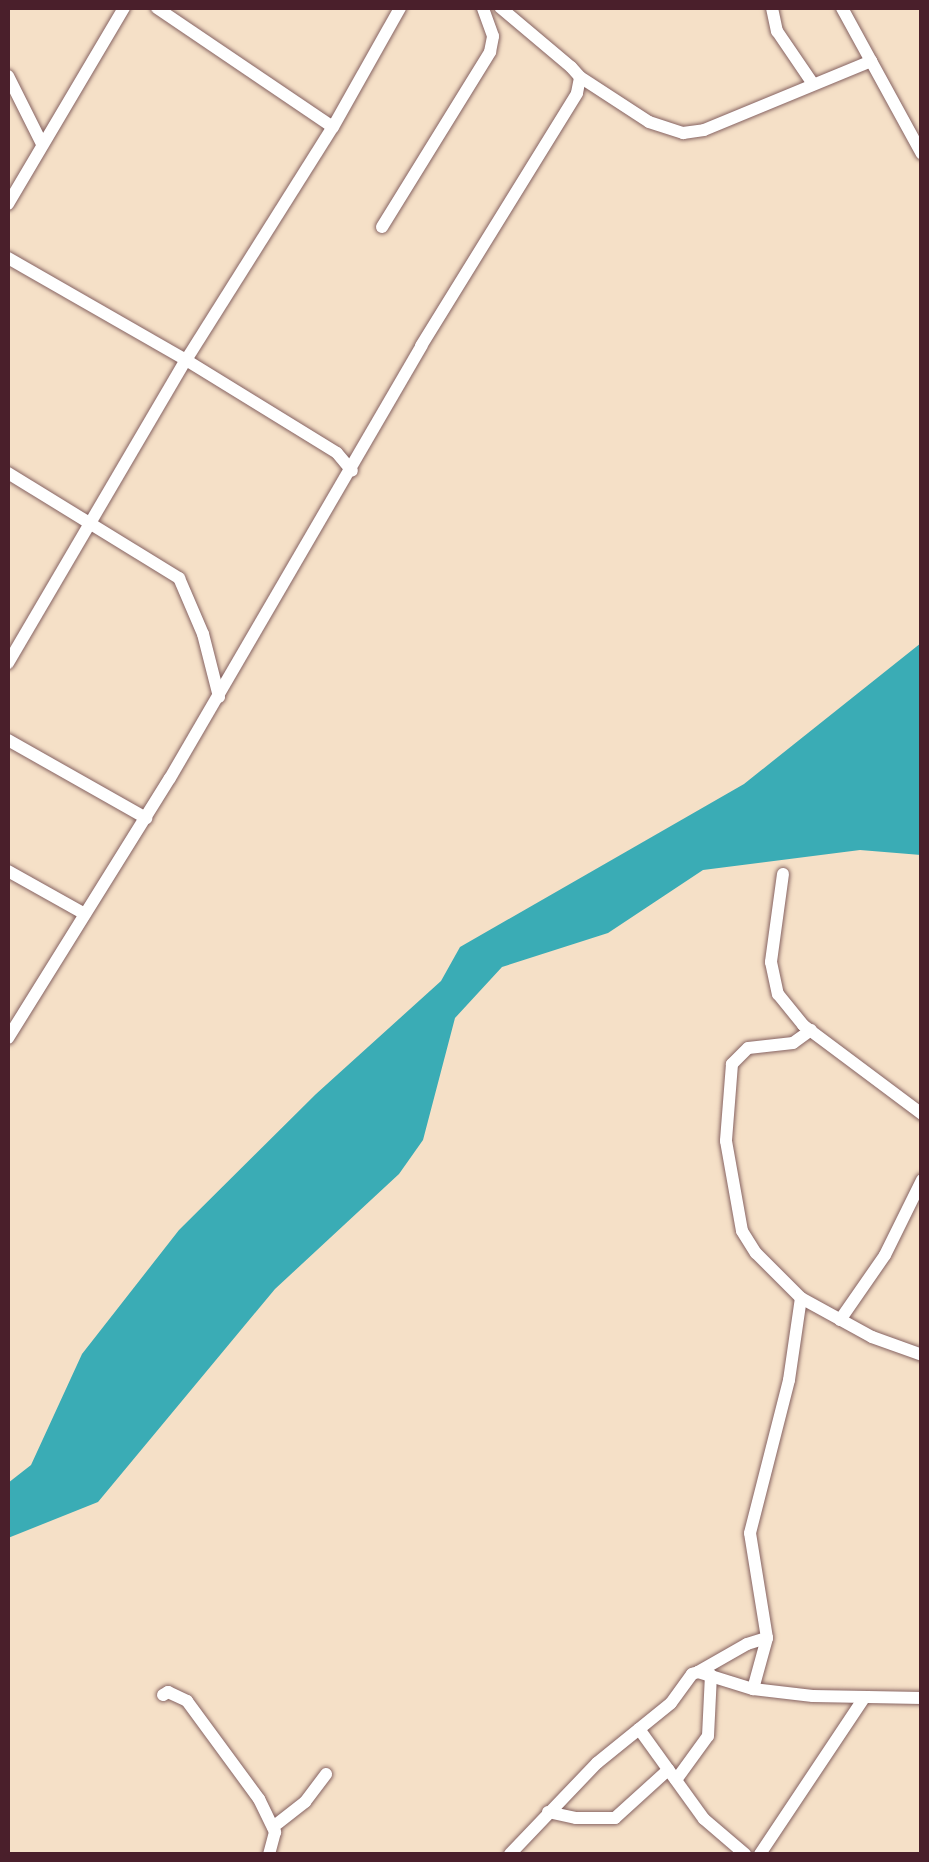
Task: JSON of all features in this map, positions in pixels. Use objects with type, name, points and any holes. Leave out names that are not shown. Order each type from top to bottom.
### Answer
[{"type":"street","points":[[8,204],[124,8]]},
{"type":"street","points":[[157,8],[333,127]]},
{"type":"street","points":[[8,663],[186,360],[333,127],[400,8]]},
{"type":"street","points":[[382,227],[490,52],[493,36],[484,8]]},
{"type":"street","points":[[501,8],[580,77],[650,122],[683,133],[704,130],[872,61]]},
{"type":"street","points":[[772,8],[777,32],[813,84]]},
{"type":"street","points":[[842,8],[922,154]]},
{"type":"street","points":[[8,76],[42,144]]},
{"type":"street","points":[[8,1038],[219,697],[352,471],[420,346],[559,126],[577,92],[580,77]]},
{"type":"street","points":[[8,258],[186,360],[337,453],[352,471]]},
{"type":"street","points":[[8,473],[179,578],[203,634],[219,697]]},
{"type":"street","points":[[8,740],[146,818]]},
{"type":"street","points":[[8,871],[85,914]]},
{"type":"street","points":[[784,874],[771,975],[790,1010],[922,1114]]},
{"type":"street","points":[[812,1030],[792,1042],[742,1051],[732,1064],[726,1142],[742,1231],[756,1253],[801,1298],[840,1320],[922,1355]]},
{"type":"street","points":[[840,1320],[884,1256],[922,1180]]},
{"type":"street","points":[[752,1689],[766,1638],[750,1532],[789,1380],[801,1298]]},
{"type":"street","points":[[705,1674],[766,1638]]},
{"type":"street","points":[[518,1851],[548,1812],[672,1703],[692,1674],[705,1674],[752,1689],[864,1698],[922,1698]]},
{"type":"street","points":[[548,1812],[597,1820],[616,1818],[672,1776],[708,1736],[705,1674]]},
{"type":"street","points":[[163,1695],[175,1694],[200,1717],[273,1827],[269,1854]]},
{"type":"street","points":[[760,1854],[864,1698]]},
{"type":"street","points":[[639,1729],[704,1819],[745,1854]]},
{"type":"street","points":[[273,1827],[305,1802],[326,1774]]},
{"type":"water","points":[[921,643],[921,855],[860,850],[703,870],[608,933],[502,967],[455,1018],[423,1140],[399,1174],[275,1289],[98,1502],[8,1538],[8,1483],[31,1465],[82,1354],[179,1230],[316,1094],[441,981],[460,947],[744,784]]}]
